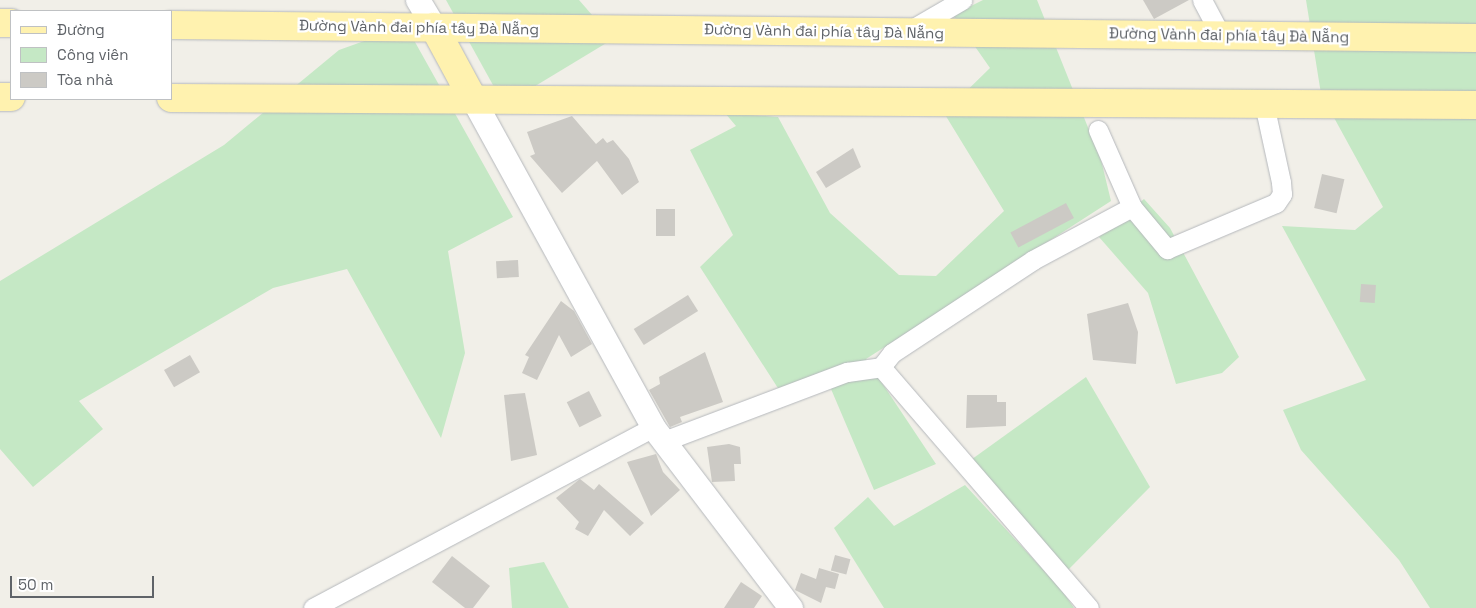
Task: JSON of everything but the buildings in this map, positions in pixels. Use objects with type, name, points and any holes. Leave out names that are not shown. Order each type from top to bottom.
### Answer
[{"type":"main road","name":"Đường Vành đai phía tây Đà Nẵng","points":[[172,24],[1476,38]]},
{"type":"main road","points":[[434,27],[473,99]]},
{"type":"main road","points":[[172,98],[1476,105]]},
{"type":"street","points":[[418,0],[434,27]]},
{"type":"street","points":[[906,32],[962,0]]},
{"type":"street","points":[[1202,0],[1222,35]]},
{"type":"street","points":[[473,99],[659,434],[791,608]]},
{"type":"street","points":[[1098,130],[1132,207],[1167,250],[1270,208],[1282,194],[1264,104]]},
{"type":"street","points":[[313,608],[659,434],[840,375],[881,367],[892,352],[1033,260],[1132,207]]},
{"type":"street","points":[[881,367],[1089,608]]},
{"type":"green space","points":[[446,0],[579,0],[613,39],[504,105]]},
{"type":"green space","points":[[983,0],[1037,0],[1101,160],[1111,201],[866,359],[936,464],[874,490],[831,389],[783,396],[700,267],[733,235],[690,150],[736,126],[725,113],[778,117],[830,213],[899,275],[936,276],[1004,211],[944,113],[990,68],[953,15]]},
{"type":"green space","points":[[1306,0],[1476,0],[1476,608],[1430,608],[1399,560],[1301,450],[1283,410],[1366,380],[1282,226],[1355,230],[1383,207],[1321,94]]},
{"type":"green space","points":[[406,26],[513,217],[448,251],[465,353],[441,438],[347,269],[273,288],[79,401],[103,429],[33,487],[0,449],[0,281],[224,145],[339,50]]},
{"type":"green space","points":[[1144,199],[1170,228],[1239,357],[1222,373],[1176,384],[1148,293],[1099,237]]},
{"type":"green space","points":[[1086,377],[1150,487],[1068,570],[968,462]]},
{"type":"green space","points":[[965,485],[1061,589],[1074,608],[884,608],[834,528],[868,497],[894,526]]},
{"type":"green space","points":[[544,562],[569,608],[512,608],[509,568]]}]
